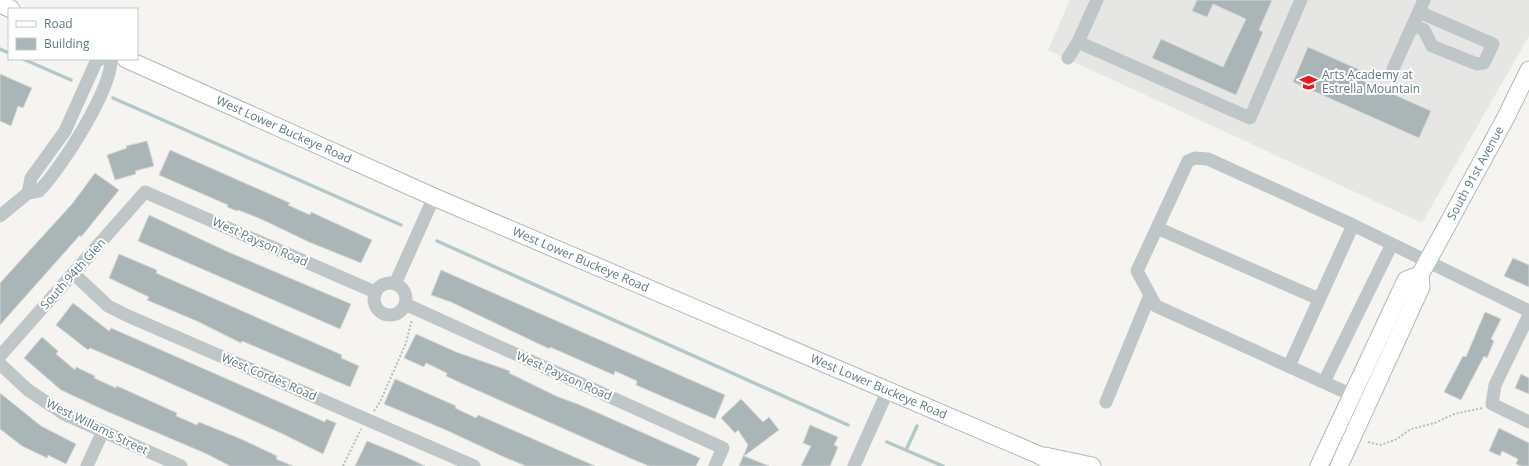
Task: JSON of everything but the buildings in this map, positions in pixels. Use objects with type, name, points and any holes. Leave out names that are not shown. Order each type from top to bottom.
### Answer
[{"type":"main road","name":"West Lower Buckeye Road","points":[[128,60],[434,197],[1039,454],[1092,466]]},
{"type":"main road","name":"South 91st Avenue","points":[[1339,466],[1421,287],[1424,268],[1505,119],[1529,70]]},
{"type":"main road","points":[[1319,466],[1406,280],[1424,268]]},
{"type":"main road","name":"West Lower Buckeye Road","points":[[1039,454],[1057,466]]},
{"type":"street","points":[[1068,58],[1078,42],[1097,0]]},
{"type":"street","points":[[1393,69],[1424,0]]},
{"type":"street","points":[[1078,42],[1250,118],[1299,4]]},
{"type":"street","points":[[1413,25],[1424,30],[1432,46],[1477,64],[1484,63],[1493,44],[1419,12]]},
{"type":"street","points":[[28,193],[31,178],[65,130],[96,62],[99,60]]},
{"type":"street","points":[[0,216],[28,193],[39,191],[48,182],[76,142],[109,74],[111,69],[111,60]]},
{"type":"street","points":[[1352,395],[1156,306],[1137,271],[1188,161],[1195,158],[1208,160],[1353,224],[1392,244],[1424,268],[1529,311]]},
{"type":"street","name":"South 94th Glen","points":[[0,356],[145,192]]},
{"type":"street","name":"West Payson Road","points":[[145,192],[375,292]]},
{"type":"street","points":[[395,284],[434,197]]},
{"type":"street","points":[[1289,366],[1353,224]]},
{"type":"street","points":[[1156,228],[1319,299]]},
{"type":"street","points":[[1324,382],[1392,244]]},
{"type":"street","name":"West Cordes Road","points":[[74,274],[108,306],[128,316],[474,466]]},
{"type":"street","points":[[390,283],[395,284],[399,286],[405,294],[411,306],[394,315],[384,315],[375,308],[373,303],[375,292],[381,285],[390,283]]},
{"type":"street","points":[[1106,402],[1150,295]]},
{"type":"street","name":"West Payson Road","points":[[411,306],[723,448],[715,466]]},
{"type":"street","points":[[1529,315],[1495,385],[1492,404],[1529,422]]},
{"type":"street","name":"West Willams Street","points":[[0,364],[28,390],[46,404],[181,466]]},
{"type":"street","points":[[854,466],[888,390]]},
{"type":"street","points":[[87,466],[103,431]]},
{"type":"path","points":[[370,421],[406,343],[411,306]]},
{"type":"path","points":[[1368,442],[1380,445],[1395,440],[1411,429],[1436,423],[1454,414],[1480,409],[1492,404]]},
{"type":"path","points":[[343,466],[362,427],[354,422],[357,415]]},
{"type":"shaded area","name":"Arts Academy at Estrella Mountain","points":[[1070,0],[1529,0],[1529,36],[1422,223],[1048,50]]},
{"type":"waterway","points":[[0,49],[8,53]]},
{"type":"waterway","points":[[25,60],[71,80]]},
{"type":"waterway","points":[[113,98],[401,225]]},
{"type":"waterway","points":[[437,241],[848,425]]},
{"type":"waterway","points":[[906,450],[917,426]]},
{"type":"waterway","points":[[887,442],[943,466]]},
{"type":"place","name":"Arts Academy at Estrella Mountain","points":[[1309,82]]}]
